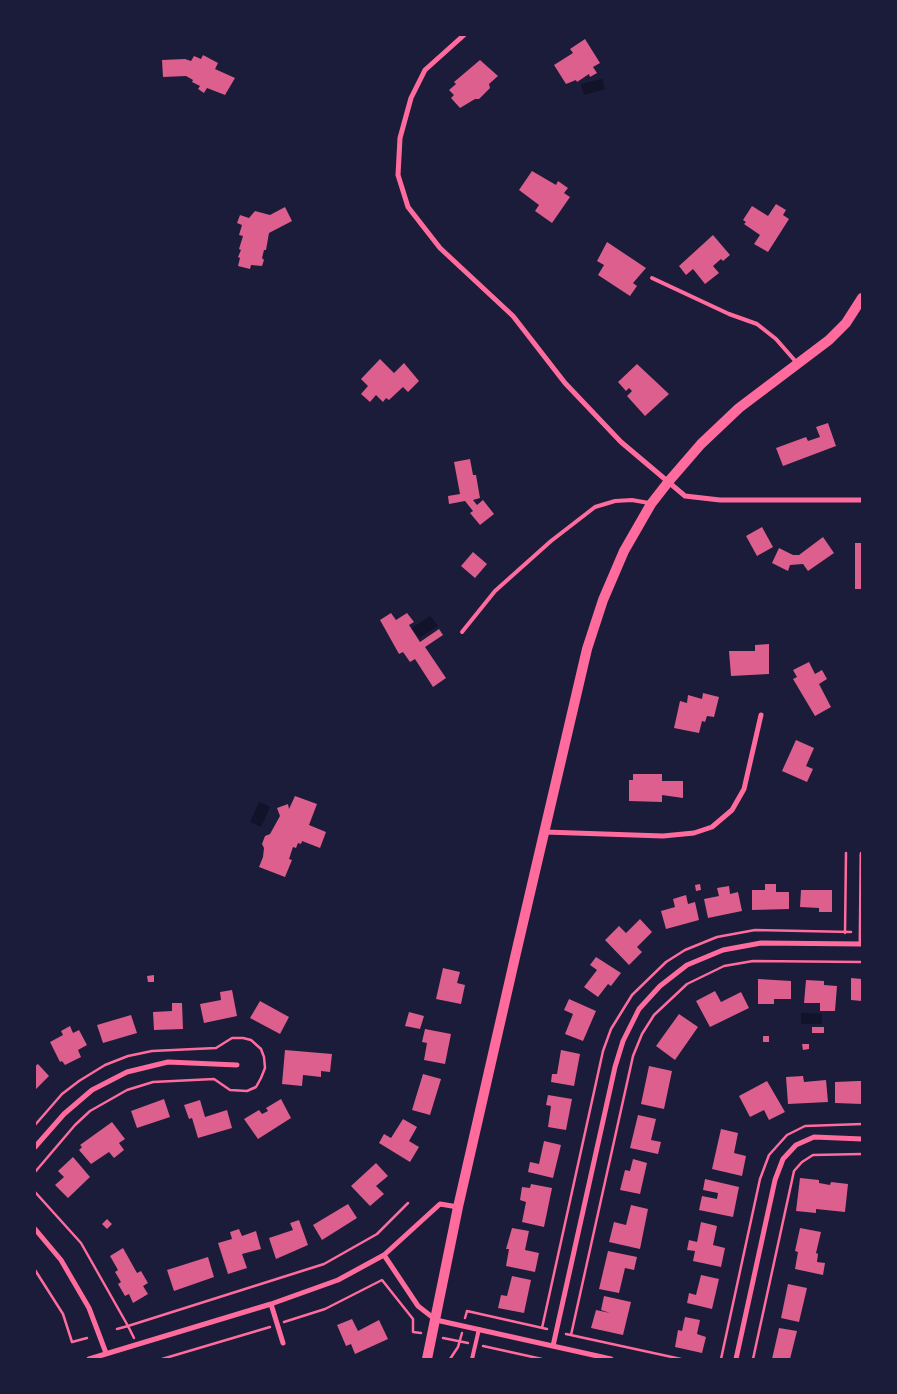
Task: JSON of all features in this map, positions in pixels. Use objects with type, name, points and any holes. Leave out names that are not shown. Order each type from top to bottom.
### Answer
[{"type":"main road","points":[[427,1359],[458,1207],[594,624],[624,552],[651,504],[669,481],[701,444],[739,408],[829,340],[846,323],[862,298]]},
{"type":"street","points":[[464,35],[425,70],[411,98],[400,138],[398,175],[408,207],[440,248],[513,316],[565,382],[621,442],[685,496],[711,499],[862,500]]},
{"type":"street","points":[[544,832],[663,836],[694,833],[712,827],[732,810],[744,789],[760,715]]},
{"type":"street","points":[[553,1346],[615,1067],[623,1041],[639,1009],[660,986],[687,965],[723,950],[761,943],[861,944],[862,854]]},
{"type":"street","points":[[35,1147],[64,1114],[92,1090],[127,1072],[168,1062],[237,1065]]},
{"type":"street","points":[[736,1359],[775,1180],[783,1160],[796,1145],[814,1137],[862,1138]]},
{"type":"street","points":[[89,1359],[271,1304],[338,1280],[384,1254],[440,1204],[458,1207]]},
{"type":"street","points":[[35,1229],[61,1260],[89,1308],[106,1353]]},
{"type":"street","points":[[384,1254],[418,1306],[436,1320],[611,1359]]},
{"type":"street","points":[[271,1304],[283,1343]]},
{"type":"lane","points":[[652,278],[729,314],[757,324],[776,339],[798,365]]},
{"type":"lane","points":[[462,632],[496,591],[551,541],[595,507],[615,501],[632,500],[651,504]]},
{"type":"lane","points":[[472,1359],[479,1329]]},
{"type":"path","points":[[845,937],[846,853]]},
{"type":"path","points":[[542,1328],[603,1051],[612,1029],[632,995],[666,962],[685,950],[717,937],[755,930],[851,932]]},
{"type":"path","points":[[572,1335],[633,1056],[642,1034],[654,1015],[687,984],[724,966],[753,961],[862,962]]},
{"type":"path","points":[[35,1125],[62,1094],[79,1081],[105,1065],[128,1056],[160,1050],[216,1048],[232,1038],[242,1038],[251,1040],[261,1049],[264,1057],[265,1068],[261,1078],[256,1086],[247,1091],[230,1090],[214,1079],[153,1082],[126,1090],[90,1111],[75,1125],[35,1172]]},
{"type":"path","points":[[753,1359],[794,1171],[802,1162],[813,1155],[862,1154]]},
{"type":"path","points":[[35,1192],[81,1243],[128,1326],[136,1344]]},
{"type":"path","points":[[117,1329],[324,1264],[377,1234],[408,1203]]},
{"type":"path","points":[[35,1270],[63,1314],[72,1342],[87,1338]]},
{"type":"path","points":[[162,1359],[326,1308],[382,1280],[413,1320],[413,1332],[422,1334]]},
{"type":"path","points":[[466,1317],[467,1311],[546,1329]]},
{"type":"path","points":[[566,1334],[681,1359]]},
{"type":"path","points":[[450,1359],[461,1336]]},
{"type":"path","points":[[443,1338],[542,1359]]},
{"type":"shaded area","points":[[602,79],[605,89],[584,95],[581,84]]},
{"type":"shaded area","points":[[430,616],[438,626],[419,638],[412,628]]},
{"type":"shaded area","points":[[259,802],[270,807],[261,827],[250,822]]},
{"type":"shaded area","points":[[801,1013],[822,1014],[822,1024],[801,1024]]},
{"type":"building","points":[[585,39],[600,63],[593,67],[597,73],[590,77],[589,74],[577,82],[576,80],[566,84],[554,65],[573,53],[570,49]]},
{"type":"building","points":[[203,55],[218,63],[215,69],[235,78],[225,95],[207,88],[204,93],[198,89],[200,86],[186,76],[163,77],[162,60],[185,59],[191,61],[194,56],[201,59]]},
{"type":"building","points":[[480,60],[498,76],[489,84],[490,88],[479,99],[475,99],[460,108],[451,98],[454,95],[449,90],[456,84],[454,82]]},
{"type":"building","points":[[532,171],[556,185],[558,181],[568,188],[564,193],[570,197],[552,223],[535,211],[539,205],[519,190]]},
{"type":"building","points":[[776,204],[786,210],[783,215],[789,219],[768,252],[754,244],[760,235],[744,224],[746,222],[743,220],[752,206],[768,216]]},
{"type":"building","points":[[285,207],[292,221],[269,233],[266,250],[264,250],[262,258],[264,260],[262,266],[251,265],[250,269],[238,266],[240,258],[238,257],[241,250],[239,249],[243,236],[239,235],[242,225],[237,223],[240,215],[249,218],[255,211],[270,215]]},
{"type":"building","points":[[713,235],[730,255],[723,261],[721,259],[713,266],[719,273],[705,284],[693,269],[686,275],[679,266]]},
{"type":"building","points":[[607,242],[646,268],[633,283],[637,286],[630,296],[598,275],[604,265],[597,261]]},
{"type":"building","points":[[380,359],[394,373],[404,363],[419,381],[408,392],[403,387],[389,400],[386,398],[383,402],[376,395],[370,402],[361,394],[368,386],[361,379]]},
{"type":"building","points":[[637,364],[669,394],[645,416],[627,396],[632,391],[629,388],[626,391],[618,382]]},
{"type":"building","points":[[828,423],[836,446],[783,466],[776,448],[806,437],[808,441],[820,437],[816,427]]},
{"type":"building","points":[[470,459],[473,475],[476,475],[480,498],[473,500],[477,505],[483,500],[494,514],[480,525],[470,513],[473,511],[465,501],[449,504],[448,496],[460,494],[454,462]]},
{"type":"building","points":[[762,527],[773,547],[757,556],[746,536]]},
{"type":"building","points":[[823,537],[834,553],[808,571],[803,564],[790,565],[788,571],[772,563],[779,548],[793,555],[799,555]]},
{"type":"building","points":[[855,543],[862,543],[862,589],[855,589]]},
{"type":"building","points":[[473,552],[487,564],[475,578],[461,566]]},
{"type":"building","points":[[391,613],[396,620],[407,613],[414,622],[409,625],[420,642],[439,629],[443,635],[425,647],[446,678],[433,687],[415,659],[410,662],[403,652],[399,654],[380,620]]},
{"type":"building","points":[[769,644],[769,674],[731,676],[729,651],[755,651],[755,645]]},
{"type":"building","points":[[809,662],[815,674],[822,670],[827,679],[819,684],[831,707],[815,716],[793,679],[797,677],[793,670]]},
{"type":"building","points":[[703,693],[719,697],[714,717],[707,716],[705,722],[702,721],[699,733],[674,728],[680,701],[687,703],[688,695],[702,699]]},
{"type":"building","points":[[796,740],[814,748],[806,766],[813,769],[807,782],[782,771]]},
{"type":"building","points":[[633,774],[662,774],[662,781],[683,781],[683,798],[662,795],[662,802],[629,801],[629,780],[633,780]]},
{"type":"building","points":[[295,796],[317,804],[309,825],[326,832],[320,848],[302,841],[301,844],[298,843],[296,848],[293,847],[289,859],[292,860],[285,877],[259,867],[263,857],[264,848],[262,844],[265,836],[270,834],[280,816],[277,808],[288,804],[289,809]]},
{"type":"building","points":[[700,884],[701,890],[696,891],[695,885]]},
{"type":"building","points":[[765,884],[776,884],[776,892],[789,892],[789,909],[752,910],[752,890],[765,890]]},
{"type":"building","points":[[729,886],[730,894],[738,892],[742,911],[708,918],[704,899],[719,896],[717,888]]},
{"type":"building","points":[[801,890],[832,890],[832,912],[819,912],[819,908],[800,907]]},
{"type":"building","points":[[686,895],[688,904],[695,902],[699,920],[666,929],[661,911],[675,907],[673,899]]},
{"type":"building","points":[[640,919],[652,932],[637,947],[642,952],[629,965],[605,940],[619,926],[626,933]]},
{"type":"building","points":[[596,957],[621,973],[611,986],[608,984],[598,997],[584,987],[597,970],[590,965]]},
{"type":"building","points":[[443,968],[460,972],[457,983],[465,985],[461,1004],[436,999]]},
{"type":"building","points":[[154,975],[154,982],[148,982],[147,976]]},
{"type":"building","points":[[851,978],[862,979],[862,1001],[851,1000]]},
{"type":"building","points":[[758,979],[791,981],[791,999],[774,999],[774,1004],[758,1004]]},
{"type":"building","points":[[806,980],[824,981],[824,985],[837,986],[835,1011],[820,1011],[820,1003],[804,1003]]},
{"type":"building","points":[[232,990],[237,1016],[204,1023],[200,1004],[221,1000],[220,992]]},
{"type":"building","points":[[715,991],[721,1002],[741,992],[749,1008],[710,1027],[696,1001]]},
{"type":"building","points":[[569,999],[596,1011],[583,1041],[565,1034],[573,1014],[564,1010]]},
{"type":"building","points":[[260,1001],[289,1017],[280,1034],[250,1018]]},
{"type":"building","points":[[172,1003],[182,1003],[183,1029],[154,1030],[153,1012],[172,1011]]},
{"type":"building","points":[[409,1012],[424,1016],[420,1029],[405,1026]]},
{"type":"building","points":[[679,1014],[698,1027],[675,1060],[656,1046]]},
{"type":"building","points":[[131,1015],[137,1033],[103,1043],[97,1025]]},
{"type":"building","points":[[70,1026],[73,1033],[79,1030],[87,1045],[78,1050],[81,1057],[65,1065],[62,1061],[60,1062],[50,1042],[63,1035],[61,1031]]},
{"type":"building","points":[[812,1027],[824,1027],[824,1033],[812,1033]]},
{"type":"building","points":[[425,1029],[451,1034],[445,1064],[424,1060],[427,1043],[422,1042]]},
{"type":"building","points":[[763,1036],[769,1036],[769,1042],[763,1042]]},
{"type":"building","points":[[802,1044],[809,1044],[809,1049],[803,1050]]},
{"type":"building","points":[[285,1050],[332,1054],[330,1072],[321,1071],[321,1077],[303,1075],[302,1086],[282,1084]]},
{"type":"building","points":[[561,1050],[580,1054],[574,1086],[551,1082],[552,1074],[557,1074]]},
{"type":"building","points":[[38,1064],[49,1076],[35,1090],[35,1066]]},
{"type":"building","points":[[649,1066],[672,1071],[664,1109],[641,1104]]},
{"type":"building","points":[[423,1074],[441,1079],[430,1115],[412,1110]]},
{"type":"building","points":[[803,1076],[804,1082],[826,1080],[828,1102],[788,1104],[786,1077]]},
{"type":"building","points":[[767,1081],[785,1112],[769,1120],[764,1110],[750,1117],[739,1096]]},
{"type":"building","points":[[862,1081],[862,1104],[835,1103],[835,1082]]},
{"type":"building","points":[[548,1095],[572,1099],[566,1130],[548,1127],[551,1106],[546,1105]]},
{"type":"building","points":[[164,1099],[170,1117],[137,1128],[131,1111]]},
{"type":"building","points":[[281,1099],[291,1118],[258,1139],[244,1119],[259,1110],[262,1114],[268,1111],[266,1108]]},
{"type":"building","points":[[200,1100],[205,1117],[227,1110],[232,1128],[198,1138],[192,1118],[189,1119],[184,1105]]},
{"type":"building","points":[[638,1115],[656,1119],[651,1140],[661,1142],[658,1154],[630,1148]]},
{"type":"building","points":[[403,1119],[417,1127],[409,1141],[419,1147],[410,1162],[379,1143],[384,1134],[391,1138]]},
{"type":"building","points":[[112,1122],[125,1139],[119,1143],[124,1150],[114,1158],[109,1152],[91,1164],[79,1150],[82,1147],[80,1145]]},
{"type":"building","points":[[721,1129],[738,1133],[734,1153],[746,1156],[742,1176],[712,1169]]},
{"type":"building","points":[[544,1141],[561,1145],[553,1178],[528,1172],[530,1162],[539,1164]]},
{"type":"building","points":[[73,1157],[90,1177],[68,1198],[55,1185],[64,1177],[58,1171]]},
{"type":"building","points":[[633,1159],[647,1163],[640,1194],[620,1190],[625,1170],[630,1171]]},
{"type":"building","points":[[376,1163],[388,1176],[376,1186],[384,1194],[370,1206],[351,1186]]},
{"type":"building","points":[[800,1178],[819,1180],[819,1183],[830,1185],[831,1182],[848,1184],[845,1212],[816,1209],[816,1213],[796,1211]]},
{"type":"building","points":[[705,1179],[739,1187],[733,1217],[699,1210],[702,1196],[717,1199],[718,1193],[703,1190]]},
{"type":"building","points":[[531,1184],[552,1188],[544,1227],[522,1222],[526,1202],[520,1200],[522,1187],[530,1188]]},
{"type":"building","points":[[348,1204],[357,1218],[322,1240],[313,1225]]},
{"type":"building","points":[[631,1205],[648,1209],[640,1249],[609,1242],[614,1222],[626,1225]]},
{"type":"building","points":[[107,1219],[112,1224],[107,1229],[102,1224]]},
{"type":"building","points":[[299,1220],[308,1245],[276,1259],[269,1238],[293,1230],[290,1223]]},
{"type":"building","points":[[701,1222],[717,1226],[713,1245],[725,1248],[721,1267],[693,1261],[695,1251],[687,1250],[689,1240],[697,1242]]},
{"type":"building","points":[[512,1228],[529,1231],[525,1250],[539,1253],[535,1272],[506,1266],[509,1249],[506,1249]]},
{"type":"building","points":[[800,1228],[821,1232],[816,1253],[818,1254],[817,1262],[825,1263],[823,1275],[795,1269],[798,1252],[795,1251]]},
{"type":"building","points":[[239,1229],[242,1236],[256,1231],[261,1249],[242,1254],[247,1268],[228,1274],[218,1243],[232,1239],[230,1232]]},
{"type":"building","points":[[123,1248],[137,1273],[141,1271],[148,1283],[143,1286],[148,1294],[133,1303],[129,1294],[125,1296],[118,1284],[121,1282],[115,1272],[118,1270],[110,1256]]},
{"type":"building","points":[[608,1251],[637,1257],[634,1270],[625,1268],[619,1293],[599,1289]]},
{"type":"building","points":[[208,1257],[214,1277],[174,1291],[167,1270]]},
{"type":"building","points":[[701,1275],[719,1279],[712,1309],[687,1303],[689,1293],[696,1295]]},
{"type":"building","points":[[512,1276],[531,1280],[524,1313],[498,1308],[501,1295],[507,1296]]},
{"type":"building","points":[[788,1284],[807,1288],[799,1322],[781,1318]]},
{"type":"building","points":[[604,1296],[631,1302],[623,1335],[591,1328],[596,1310],[610,1313],[601,1310]]},
{"type":"building","points":[[685,1317],[700,1320],[697,1334],[706,1337],[702,1353],[675,1347],[678,1330],[682,1331]]},
{"type":"building","points":[[352,1319],[358,1331],[379,1320],[388,1339],[355,1354],[351,1344],[346,1346],[337,1325]]},
{"type":"building","points":[[779,1328],[797,1331],[790,1359],[772,1359]]}]
